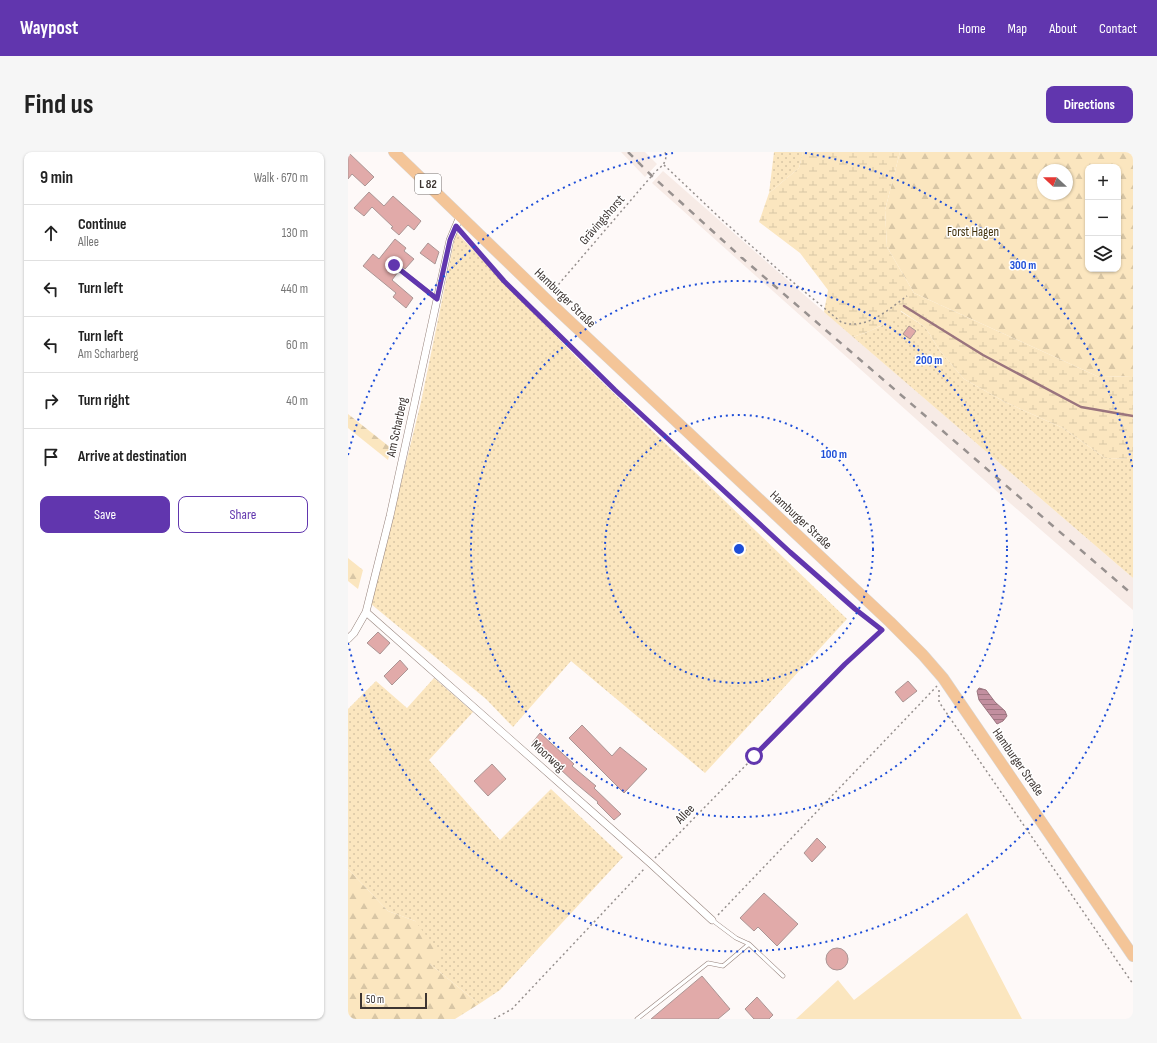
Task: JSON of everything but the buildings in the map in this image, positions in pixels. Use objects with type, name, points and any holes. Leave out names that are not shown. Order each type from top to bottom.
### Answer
[{"type":"main road","name":"Hamburger Straße","points":[[394,152],[459,221],[546,299],[890,622],[923,655],[943,678],[1133,956]]},
{"type":"street","name":"Am Scharberg","points":[[348,639],[366,612],[390,516],[450,240],[459,221]]},
{"type":"street","name":"Moorweg","points":[[366,612],[650,863],[712,920]]},
{"type":"lane","points":[[394,265],[437,299]]},
{"type":"lane","points":[[712,920],[736,938],[749,944],[783,976]]},
{"type":"lane","points":[[637,1019],[708,963],[723,966],[749,944]]},
{"type":"path","points":[[665,152],[666,160],[664,165],[720,218],[841,322],[847,324],[862,324],[878,316],[907,296]]},
{"type":"path","name":"Grävingshorst","points":[[546,299],[655,172],[664,165]]},
{"type":"path","points":[[459,221],[504,281],[615,390],[790,552],[855,609],[887,634]]},
{"type":"path","name":"Allee","points":[[494,1019],[512,1009],[650,863],[840,669],[890,622]]},
{"type":"path","points":[[712,920],[939,684],[939,702],[1133,984]]},
{"type":"shaded area","points":[[621,152],[645,152],[657,164],[645,177]]},
{"type":"shaded area","points":[[663,171],[1133,578],[1133,610],[1011,504],[652,183]]},
{"type":"shaded area","points":[[979,688],[986,690],[995,702],[1005,711],[1007,716],[1003,721],[997,724],[979,700],[977,691]]},
{"type":"green space","points":[[774,152],[803,152],[799,168],[769,193]]},
{"type":"green space","points":[[803,152],[900,152],[885,210],[887,247],[914,293],[1099,377],[1133,376],[1133,459],[1105,458],[1063,428],[1005,402],[964,379],[940,351],[925,327],[901,311],[894,319],[870,331],[853,337],[824,312],[828,290],[800,253],[759,222],[769,193],[799,168]]},
{"type":"green space","name":"Forst Hagen","points":[[900,152],[1133,152],[1133,376],[1099,377],[914,293],[887,247],[885,210]]},
{"type":"green space","points":[[456,232],[576,357],[847,619],[705,773],[571,661],[513,727],[486,699],[371,604],[421,402]]},
{"type":"green space","points":[[900,311],[925,327],[940,351],[964,379],[1005,402],[1063,428],[1105,458],[1133,459],[1133,578],[853,337],[885,324]]},
{"type":"green space","points":[[348,414],[391,448],[388,460],[348,428]]},
{"type":"green space","points":[[348,558],[363,570],[358,589],[348,581]]},
{"type":"green space","points":[[434,678],[473,712],[429,760],[500,840],[551,789],[623,857],[500,990],[479,1004],[430,964],[415,921],[388,911],[348,869],[348,709],[376,681],[407,708]]},
{"type":"green space","points":[[348,869],[388,911],[415,921],[440,954],[430,964],[479,1004],[455,1019],[348,1019]]},
{"type":"green space","points":[[967,913],[1022,1019],[796,1019],[838,980],[854,1000]]},
{"type":"waterway","points":[[904,306],[983,355],[1081,407],[1133,416]]},
{"type":"railway","points":[[628,152],[652,176],[741,257],[1133,595]]},
{"type":"route","points":[[394,265],[437,299],[450,240],[456,226],[504,281],[615,390],[790,552],[855,609],[882,630],[845,664],[754,756]]}]
